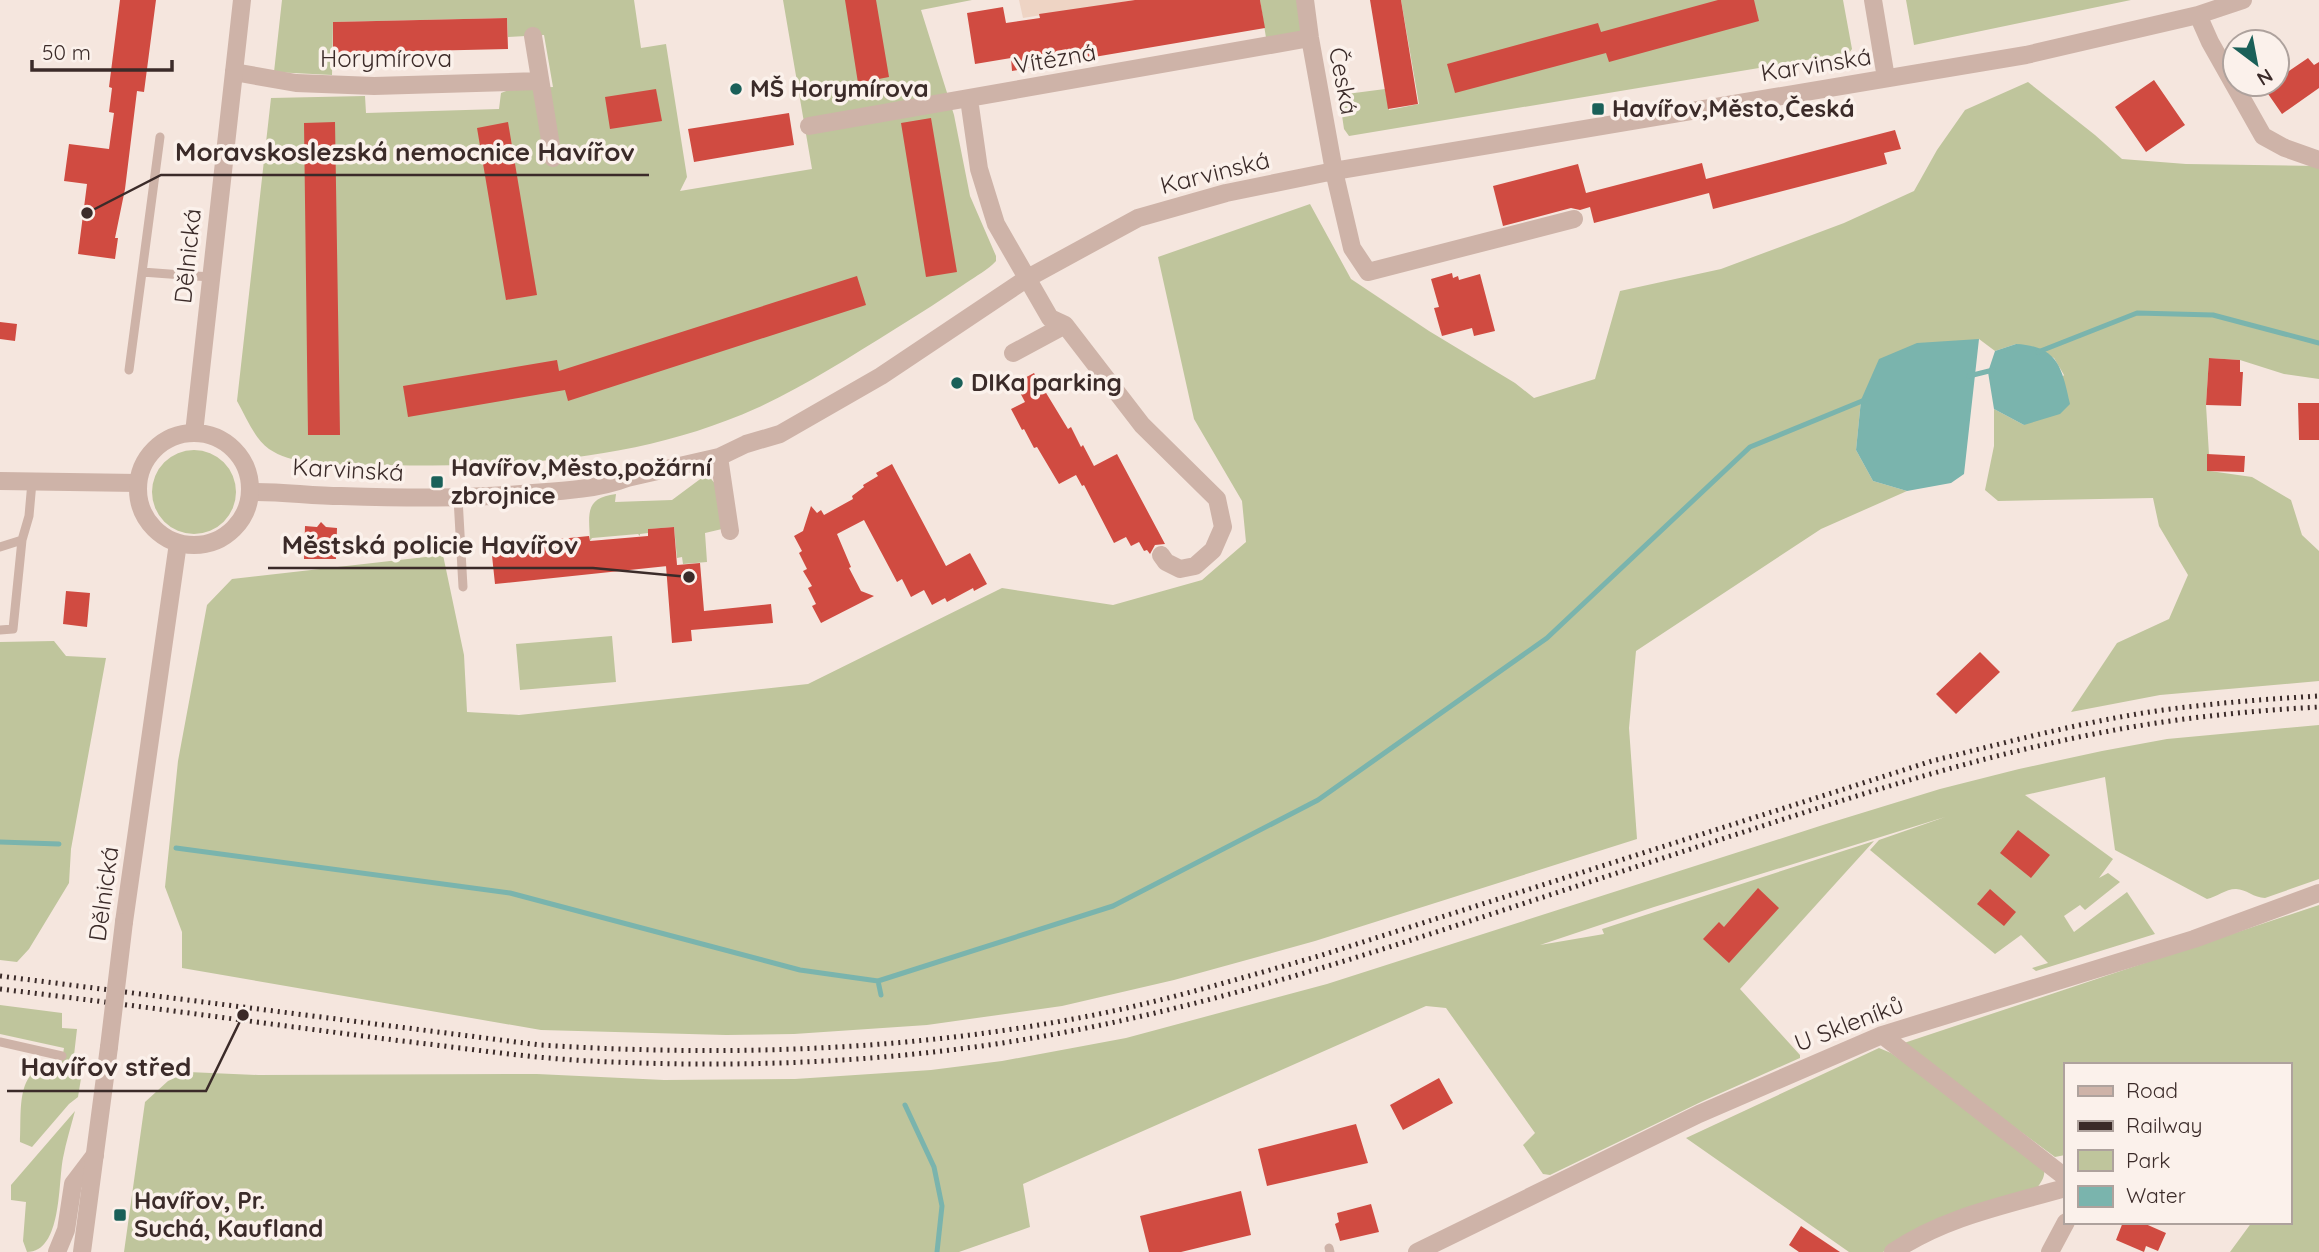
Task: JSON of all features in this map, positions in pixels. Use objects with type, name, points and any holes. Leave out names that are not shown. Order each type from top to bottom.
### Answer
[{"type":"street","name":"Dělnická","points":[[194,433],[242,0]]},
{"type":"street","name":"Česká","points":[[1305,0],[1334,171],[1352,248],[1368,272],[1574,219]]},
{"type":"street","points":[[1873,0],[1886,78]]},
{"type":"street","name":"Karvinská","points":[[250,492],[458,498],[553,492],[615,482],[719,457],[746,444],[780,433],[881,376],[1026,279],[1138,218],[1226,193],[1334,171],[2026,55],[2198,15],[2243,0]]},
{"type":"street","points":[[2198,15],[2210,42],[2263,136],[2285,148],[2319,160]]},
{"type":"street","points":[[533,36],[553,158]]},
{"type":"street","name":"Vítězná","points":[[809,126],[1310,38]]},
{"type":"street","name":"Horymírova","points":[[234,72],[296,83],[374,86],[540,81]]},
{"type":"street","points":[[969,99],[979,169],[996,224],[1050,318],[1065,325],[1142,425],[1217,499],[1223,527],[1213,550],[1195,566],[1180,569],[1166,562],[1161,555]]},
{"type":"street","points":[[1013,353],[1065,325]]},
{"type":"street","points":[[194,433],[216,438],[235,451],[247,470],[250,492],[243,517],[226,535],[203,545],[178,543],[160,534],[146,518],[140,505],[138,483],[143,465],[159,446],[182,435],[194,433]]},
{"type":"street","points":[[719,457],[730,531]]},
{"type":"street","points":[[0,481],[138,483]]},
{"type":"street","name":"Dělnická","points":[[82,1252],[124,922],[178,543]]},
{"type":"street","name":"U Skleníků","points":[[1417,1252],[1699,1114],[1882,1035],[2194,939],[2319,893]]},
{"type":"street","points":[[1882,1035],[2064,1176]]},
{"type":"street","points":[[57,1252],[66,1230],[73,1184],[95,1155]]},
{"type":"street","points":[[1893,1252],[1909,1241],[1951,1221],[2064,1188]]},
{"type":"street","points":[[2050,1252],[2065,1224]]},
{"type":"lane","points":[[129,370],[160,137]]},
{"type":"lane","points":[[142,272],[210,277]]},
{"type":"lane","points":[[0,630],[13,629],[22,540],[29,516],[32,482]]},
{"type":"lane","points":[[458,498],[463,587]]},
{"type":"lane","points":[[0,547],[22,540]]},
{"type":"lane","points":[[0,1042],[62,1056]]},
{"type":"green space","points":[[282,0],[634,0],[641,48],[666,44],[687,177],[680,191],[812,169],[783,0],[972,0],[921,10],[954,115],[970,196],[996,261],[922,312],[792,390],[713,426],[668,439],[623,450],[576,457],[482,465],[327,464],[310,463],[281,455],[269,449],[259,439],[237,401],[271,98],[365,96],[366,113],[499,109],[501,93],[511,89],[553,87],[544,35],[508,37],[507,18],[333,22],[332,75],[274,72]]},
{"type":"green space","points":[[1260,0],[1302,0],[1305,35],[1267,44]]},
{"type":"green space","points":[[1401,0],[1843,0],[1852,49],[1849,53],[1349,136],[1344,129],[1339,95],[1385,89],[1389,110],[1419,104]]},
{"type":"green space","points":[[1906,0],[2131,0],[1914,45]]},
{"type":"green space","points":[[2028,82],[2122,159],[2186,164],[2319,166],[2319,379],[2284,374],[2240,360],[2209,358],[2206,405],[2210,471],[2252,477],[2291,500],[2302,535],[2319,551],[2319,681],[2160,695],[2071,712],[2117,643],[2169,619],[2188,575],[2159,526],[2153,498],[1998,501],[1985,490],[1994,446],[1994,409],[2024,425],[2064,375],[2054,358],[2016,344],[1995,351],[1979,339],[1861,400],[1856,450],[1873,481],[1907,491],[1821,529],[1636,651],[1629,728],[1637,839],[1315,941],[1174,980],[1062,1006],[927,1025],[794,1034],[726,1035],[541,1030],[182,968],[182,932],[165,887],[178,761],[207,605],[232,579],[443,555],[464,655],[467,712],[519,715],[808,684],[1002,588],[1113,605],[1202,580],[1246,542],[1242,501],[1194,419],[1158,257],[1310,204],[1351,279],[1429,331],[1515,383],[1534,398],[1595,379],[1620,291],[1721,269],[1844,223],[1914,191],[1937,150],[1965,110]]},
{"type":"green space","points":[[194,450],[210,453],[224,462],[233,476],[236,492],[233,508],[224,522],[210,531],[194,534],[178,531],[164,522],[155,508],[152,492],[155,476],[164,462],[178,453]]},
{"type":"green space","points":[[707,474],[717,486],[722,529],[705,533],[707,562],[683,564],[682,557],[677,558],[674,527],[648,529],[648,533],[640,536],[592,538],[590,541],[589,515],[598,499],[616,494],[615,502],[672,500]]},
{"type":"green space","points":[[612,636],[616,682],[520,690],[516,644]]},
{"type":"green space","points":[[54,641],[66,656],[106,658],[71,849],[69,883],[29,949],[17,962],[0,960],[0,642]]},
{"type":"green space","points":[[2319,725],[2319,879],[2265,898],[2236,889],[2207,899],[2115,850],[2105,777],[2025,795],[2113,859],[2099,878],[2108,873],[2120,882],[2085,910],[2080,905],[2064,916],[2074,932],[2127,892],[2155,934],[2036,971],[2032,968],[2048,963],[2021,935],[1995,954],[1870,850],[1879,840],[1945,817],[1540,945],[1604,934],[1602,929],[1874,841],[1740,989],[1800,1058],[1703,1101],[1550,1175],[1543,1174],[1523,1145],[1535,1133],[1446,1008],[1426,1006],[1023,1184],[1030,1227],[959,1252],[124,1252],[145,1102],[168,1081],[188,1072],[258,1075],[537,1074],[664,1080],[795,1079],[931,1070],[1002,1061],[1126,1038],[1327,984],[1940,789],[2019,769],[2167,739]]},
{"type":"green space","points":[[2319,905],[2319,1252],[2230,1252],[2251,1224],[2291,1224],[2291,1063],[2064,1063],[2064,1155],[2055,1157],[1901,1044]]},
{"type":"green space","points":[[0,1005],[62,1013],[62,1028],[77,1029],[73,1064],[83,1066],[78,1097],[32,1147],[20,1142],[24,1090],[35,1071],[46,1066],[61,1065],[64,1048],[0,1034]]},
{"type":"green space","points":[[1879,1048],[1891,1053],[2034,1155],[2044,1168],[2044,1176],[2035,1190],[1906,1237],[1883,1252],[1849,1252],[1686,1138]]},
{"type":"green space","points":[[75,1111],[63,1158],[59,1199],[52,1229],[47,1241],[38,1249],[27,1252],[23,1241],[26,1202],[11,1200],[11,1185]]},
{"type":"shaded area","points":[[1019,0],[1135,0],[1023,18]]},
{"type":"water","points":[[1979,339],[1964,474],[1951,483],[1907,491],[1873,481],[1856,450],[1861,400],[1879,359],[1917,343]]},
{"type":"water","points":[[2016,344],[2041,349],[2056,361],[2070,404],[2060,414],[2024,425],[1994,409],[1988,372],[1995,351]]},
{"type":"building","points":[[120,0],[156,0],[144,92],[137,91],[125,189],[115,238],[118,238],[115,259],[78,254],[87,184],[64,181],[69,144],[109,149],[114,113],[109,112],[112,88],[109,87]]},
{"type":"building","points":[[845,0],[876,0],[889,77],[858,83]]},
{"type":"building","points":[[1135,0],[1260,0],[1265,28],[1012,71],[1011,58],[975,64],[967,13],[1003,7],[1006,23],[1040,18],[1039,14]]},
{"type":"building","points":[[1370,0],[1401,0],[1418,104],[1388,109]]},
{"type":"building","points":[[1718,0],[1754,0],[1759,21],[1609,62],[1606,53],[1455,93],[1447,64],[1598,23],[1601,32]]},
{"type":"building","points":[[507,18],[508,49],[333,53],[333,22]]},
{"type":"building","points":[[2308,58],[2314,65],[2319,62],[2319,88],[2282,114],[2271,98],[2291,98],[2291,70]]},
{"type":"building","points":[[2154,80],[2185,125],[2146,152],[2115,107]]},
{"type":"building","points":[[656,89],[662,121],[610,129],[605,97]]},
{"type":"building","points":[[789,113],[794,145],[694,162],[688,129]]},
{"type":"building","points":[[931,118],[957,272],[926,277],[901,123]]},
{"type":"building","points":[[335,122],[340,435],[308,435],[304,123]]},
{"type":"building","points":[[508,122],[537,295],[506,300],[477,128]]},
{"type":"building","points":[[1895,130],[1901,149],[1884,153],[1887,164],[1713,209],[1709,193],[1594,223],[1590,207],[1580,210],[1571,208],[1503,226],[1493,186],[1578,164],[1586,193],[1702,163],[1706,179]]},
{"type":"building","points":[[1452,273],[1453,278],[1458,276],[1459,280],[1480,274],[1495,331],[1474,336],[1472,328],[1442,336],[1434,308],[1439,307],[1431,279]]},
{"type":"building","points":[[857,276],[866,305],[568,401],[565,390],[408,417],[403,386],[557,360],[559,371]]},
{"type":"building","points":[[0,322],[17,324],[15,341],[0,339]]},
{"type":"building","points":[[2209,358],[2240,360],[2240,372],[2243,372],[2241,406],[2206,405]]},
{"type":"building","points":[[1034,373],[1068,429],[1071,427],[1081,447],[1083,445],[1094,466],[1117,454],[1165,544],[1155,545],[1150,554],[1147,550],[1144,551],[1139,542],[1131,546],[1126,537],[1114,543],[1084,485],[1082,486],[1076,475],[1059,484],[1011,409],[1025,402],[1015,383]]},
{"type":"building","points":[[2298,403],[2319,403],[2319,440],[2299,440]]},
{"type":"building","points":[[2207,454],[2245,456],[2244,472],[2207,471]]},
{"type":"building","points":[[892,464],[946,566],[970,553],[987,584],[947,602],[945,598],[932,605],[924,590],[911,597],[902,579],[897,582],[864,520],[837,534],[851,567],[849,568],[861,591],[874,596],[821,623],[812,606],[816,604],[808,588],[812,586],[803,571],[807,569],[794,536],[803,531],[811,506],[817,513],[821,510],[824,515],[853,499],[852,496],[864,487],[863,485],[878,476],[876,473]]},
{"type":"building","points":[[321,522],[326,527],[337,528],[336,559],[304,559],[305,526],[317,527]]},
{"type":"building","points":[[674,527],[677,565],[495,584],[491,546],[589,536],[590,541],[648,536],[648,529]]},
{"type":"building","points":[[700,563],[704,611],[771,604],[773,623],[691,630],[692,641],[672,643],[666,566]]},
{"type":"building","points":[[66,591],[90,593],[87,627],[63,624]]},
{"type":"building","points":[[1980,652],[2000,672],[1956,714],[1936,694]]},
{"type":"building","points":[[2018,830],[2050,855],[2031,878],[2000,853]]},
{"type":"building","points":[[1758,888],[1779,908],[1729,963],[1703,939],[1719,922],[1724,927]]},
{"type":"building","points":[[1990,889],[2016,912],[2004,926],[1977,904]]},
{"type":"building","points":[[1439,1078],[1453,1103],[1403,1130],[1390,1105]]},
{"type":"building","points":[[1356,1124],[1368,1163],[1267,1186],[1258,1149]]},
{"type":"building","points":[[1241,1191],[1251,1235],[1181,1252],[1149,1252],[1140,1216]]},
{"type":"building","points":[[1371,1204],[1379,1232],[1340,1241],[1335,1224],[1339,1222],[1337,1213]]},
{"type":"building","points":[[2122,1224],[2146,1224],[2166,1233],[2158,1251],[2146,1246],[2144,1252],[2116,1240]]},
{"type":"building","points":[[1801,1226],[1840,1252],[1799,1252],[1789,1245]]},
{"type":"waterway","points":[[2038,352],[2137,313],[2213,315],[2319,343]]},
{"type":"waterway","points":[[1969,376],[1993,370]]},
{"type":"waterway","points":[[176,848],[510,893],[800,970],[878,981],[1113,906],[1318,800],[1547,638],[1750,447],[1867,399]]},
{"type":"waterway","points":[[0,842],[59,844]]},
{"type":"waterway","points":[[878,981],[881,995]]},
{"type":"waterway","points":[[905,1105],[934,1167],[942,1206],[937,1252]]},
{"type":"railway","points":[[0,976],[540,1045],[671,1050],[802,1049],[932,1039],[1095,1015],[1223,983],[1319,956],[1932,761],[2018,739],[2163,710],[2319,696]]},
{"type":"railway","points":[[0,989],[567,1060],[770,1063],[829,1061],[948,1050],[1117,1022],[1268,983],[1417,938],[1835,803],[2050,743],[2178,720],[2319,707]]},
{"type":"place","name":"MŠ Horymírova","points":[[736,89]]},
{"type":"place","name":"Havířov,Město,Česká","points":[[1598,109]]},
{"type":"place","name":"Moravskoslezská nemocnice Havířov","points":[[87,213]]},
{"type":"place","name":"DIKa parking","points":[[957,383]]},
{"type":"place","name":"Havířov,Město,požární zbrojnice","points":[[437,482]]},
{"type":"place","name":"Městská policie Havířov","points":[[689,577]]},
{"type":"place","name":"Havířov střed","points":[[243,1015]]},
{"type":"place","name":"Havířov, Pr. Suchá, Kaufland","points":[[120,1215]]}]
